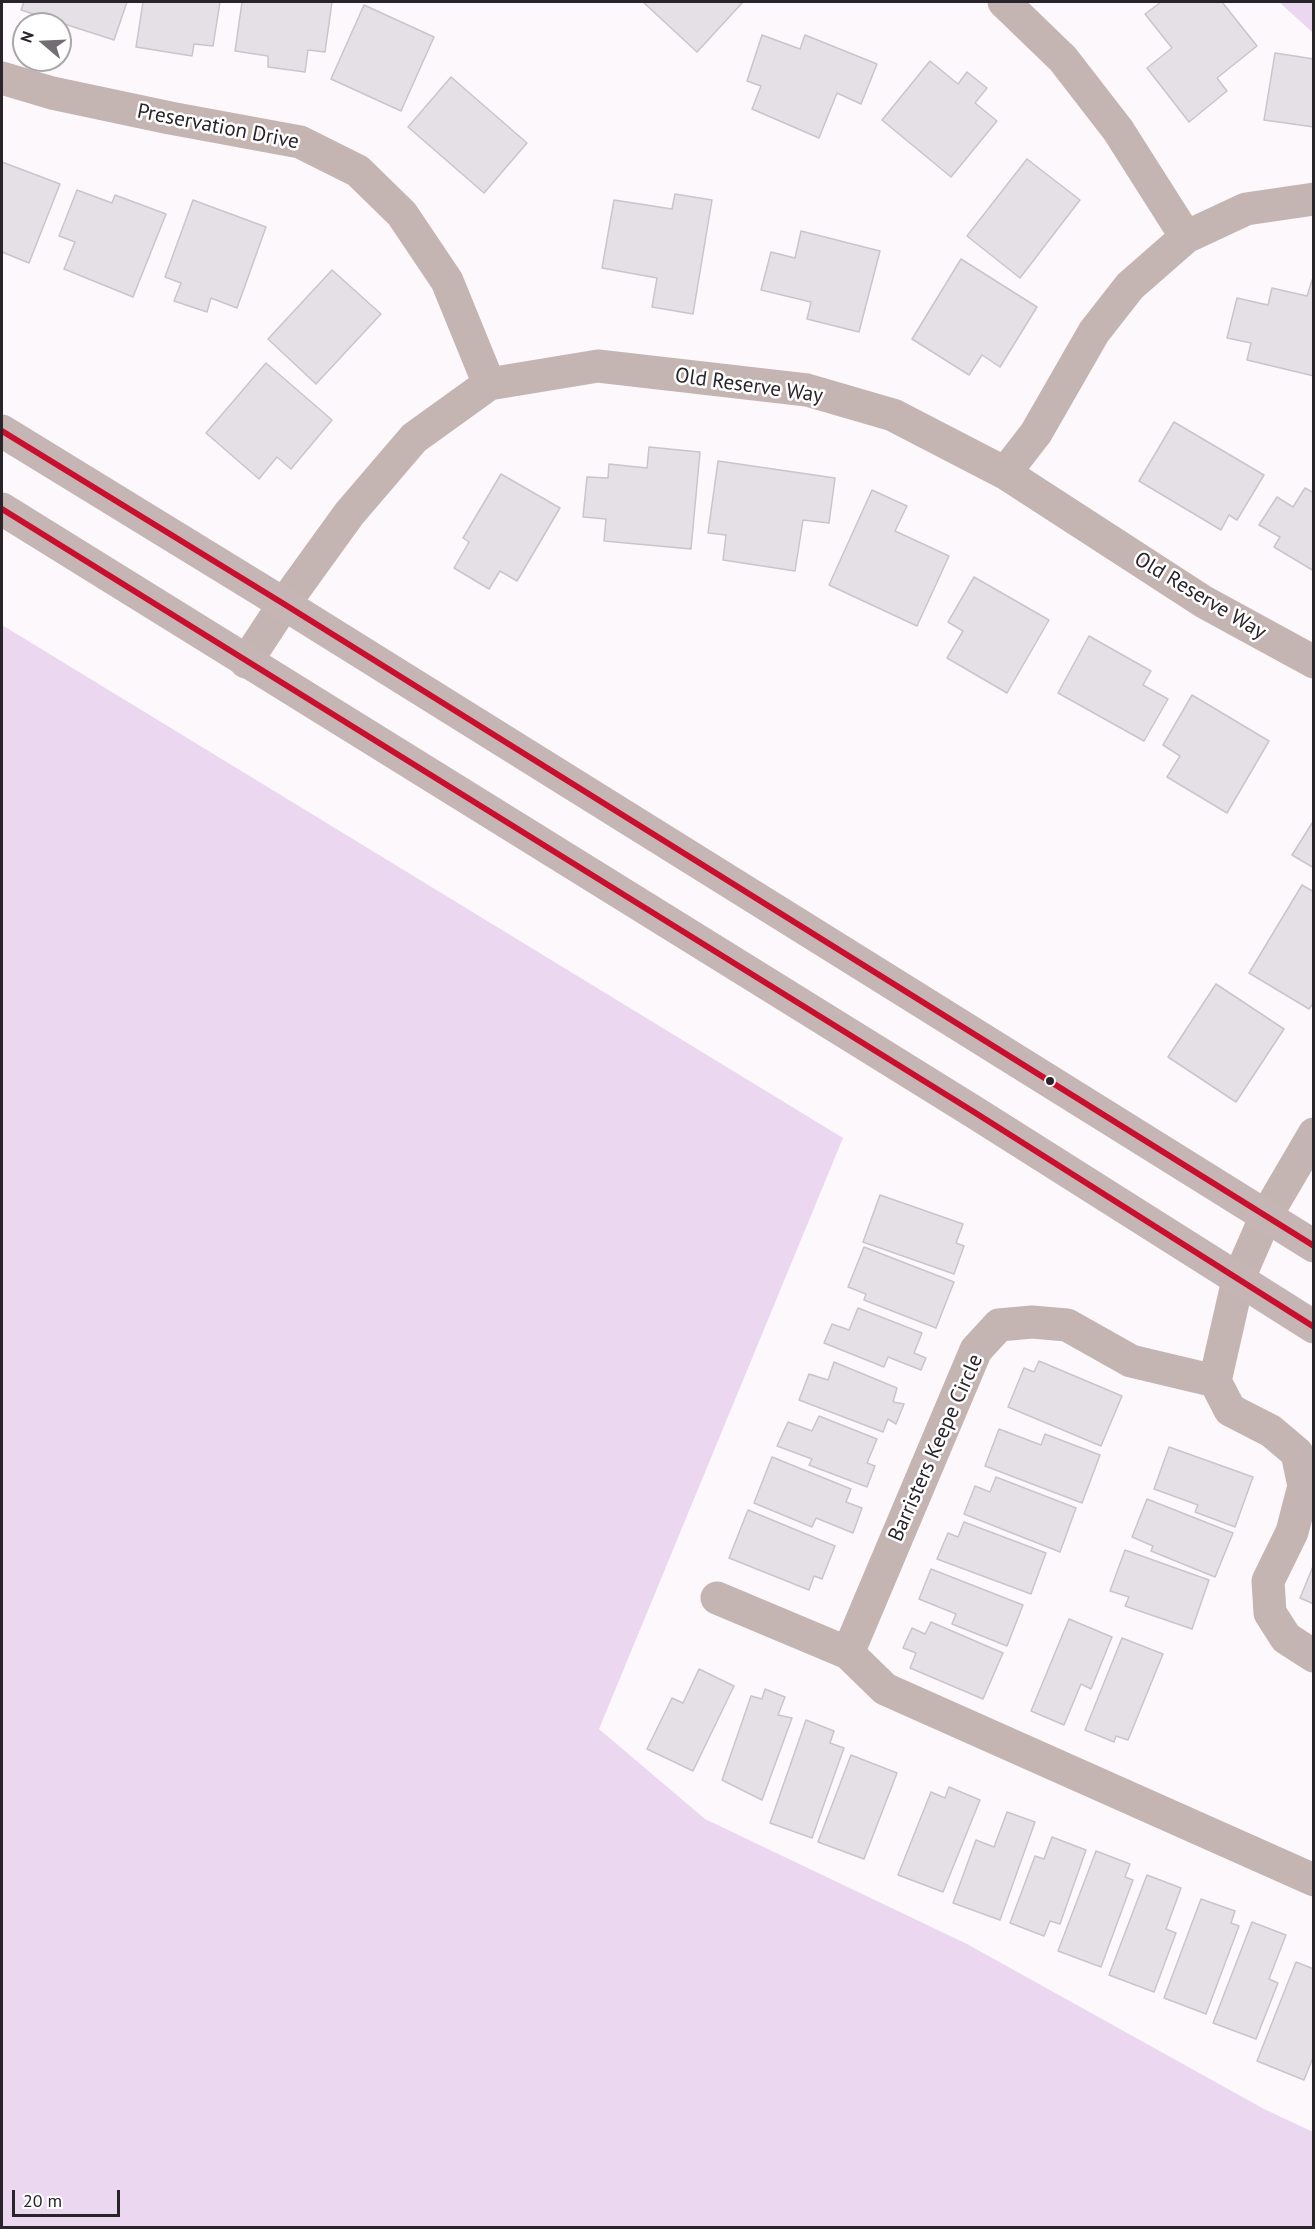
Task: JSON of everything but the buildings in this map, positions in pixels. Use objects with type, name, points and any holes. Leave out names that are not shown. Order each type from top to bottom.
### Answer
[{"type":"main road","points":[[2,431],[284,604],[1314,1246]]},
{"type":"main road","points":[[2,509],[964,1105],[1314,1327]]},
{"type":"street","points":[[1004,2],[1070,68],[1118,130],[1186,237]]},
{"type":"street","name":"Preservation Drive","points":[[2,78],[52,93],[170,118],[300,141],[358,171],[402,214],[447,281],[489,384]]},
{"type":"street","points":[[1005,473],[1036,433],[1094,332],[1130,286],[1186,237],[1246,209],[1314,199]]},
{"type":"street","name":"Old Reserve Way","points":[[246,662],[284,604],[349,514],[414,438],[489,384],[598,366],[807,390],[893,415],[1005,473],[1204,602],[1314,662]]},
{"type":"street","points":[[1314,1134],[1266,1216],[1238,1280],[1215,1381],[1230,1410],[1271,1431],[1297,1453],[1304,1486],[1292,1532],[1268,1581],[1269,1602],[1270,1612],[1286,1638],[1314,1656]]},
{"type":"street","name":"Barristers Keepe Circle","points":[[848,1653],[976,1350],[999,1325],[1032,1322],[1067,1325],[1131,1360],[1215,1381]]},
{"type":"street","points":[[717,1598],[848,1653],[885,1689],[1314,1880]]},
{"type":"shaded area","points":[[1279,2],[1313,2],[1313,32],[1312,32]]},
{"type":"shaded area","points":[[2,625],[843,1138],[599,1729],[705,1819],[967,1944],[1264,2109],[1313,2132],[1313,2227],[2,2227]]},
{"type":"transit line","points":[[2,431],[284,604],[1314,1246]]},
{"type":"transit line","points":[[2,509],[974,1112],[1314,1327]]}]
